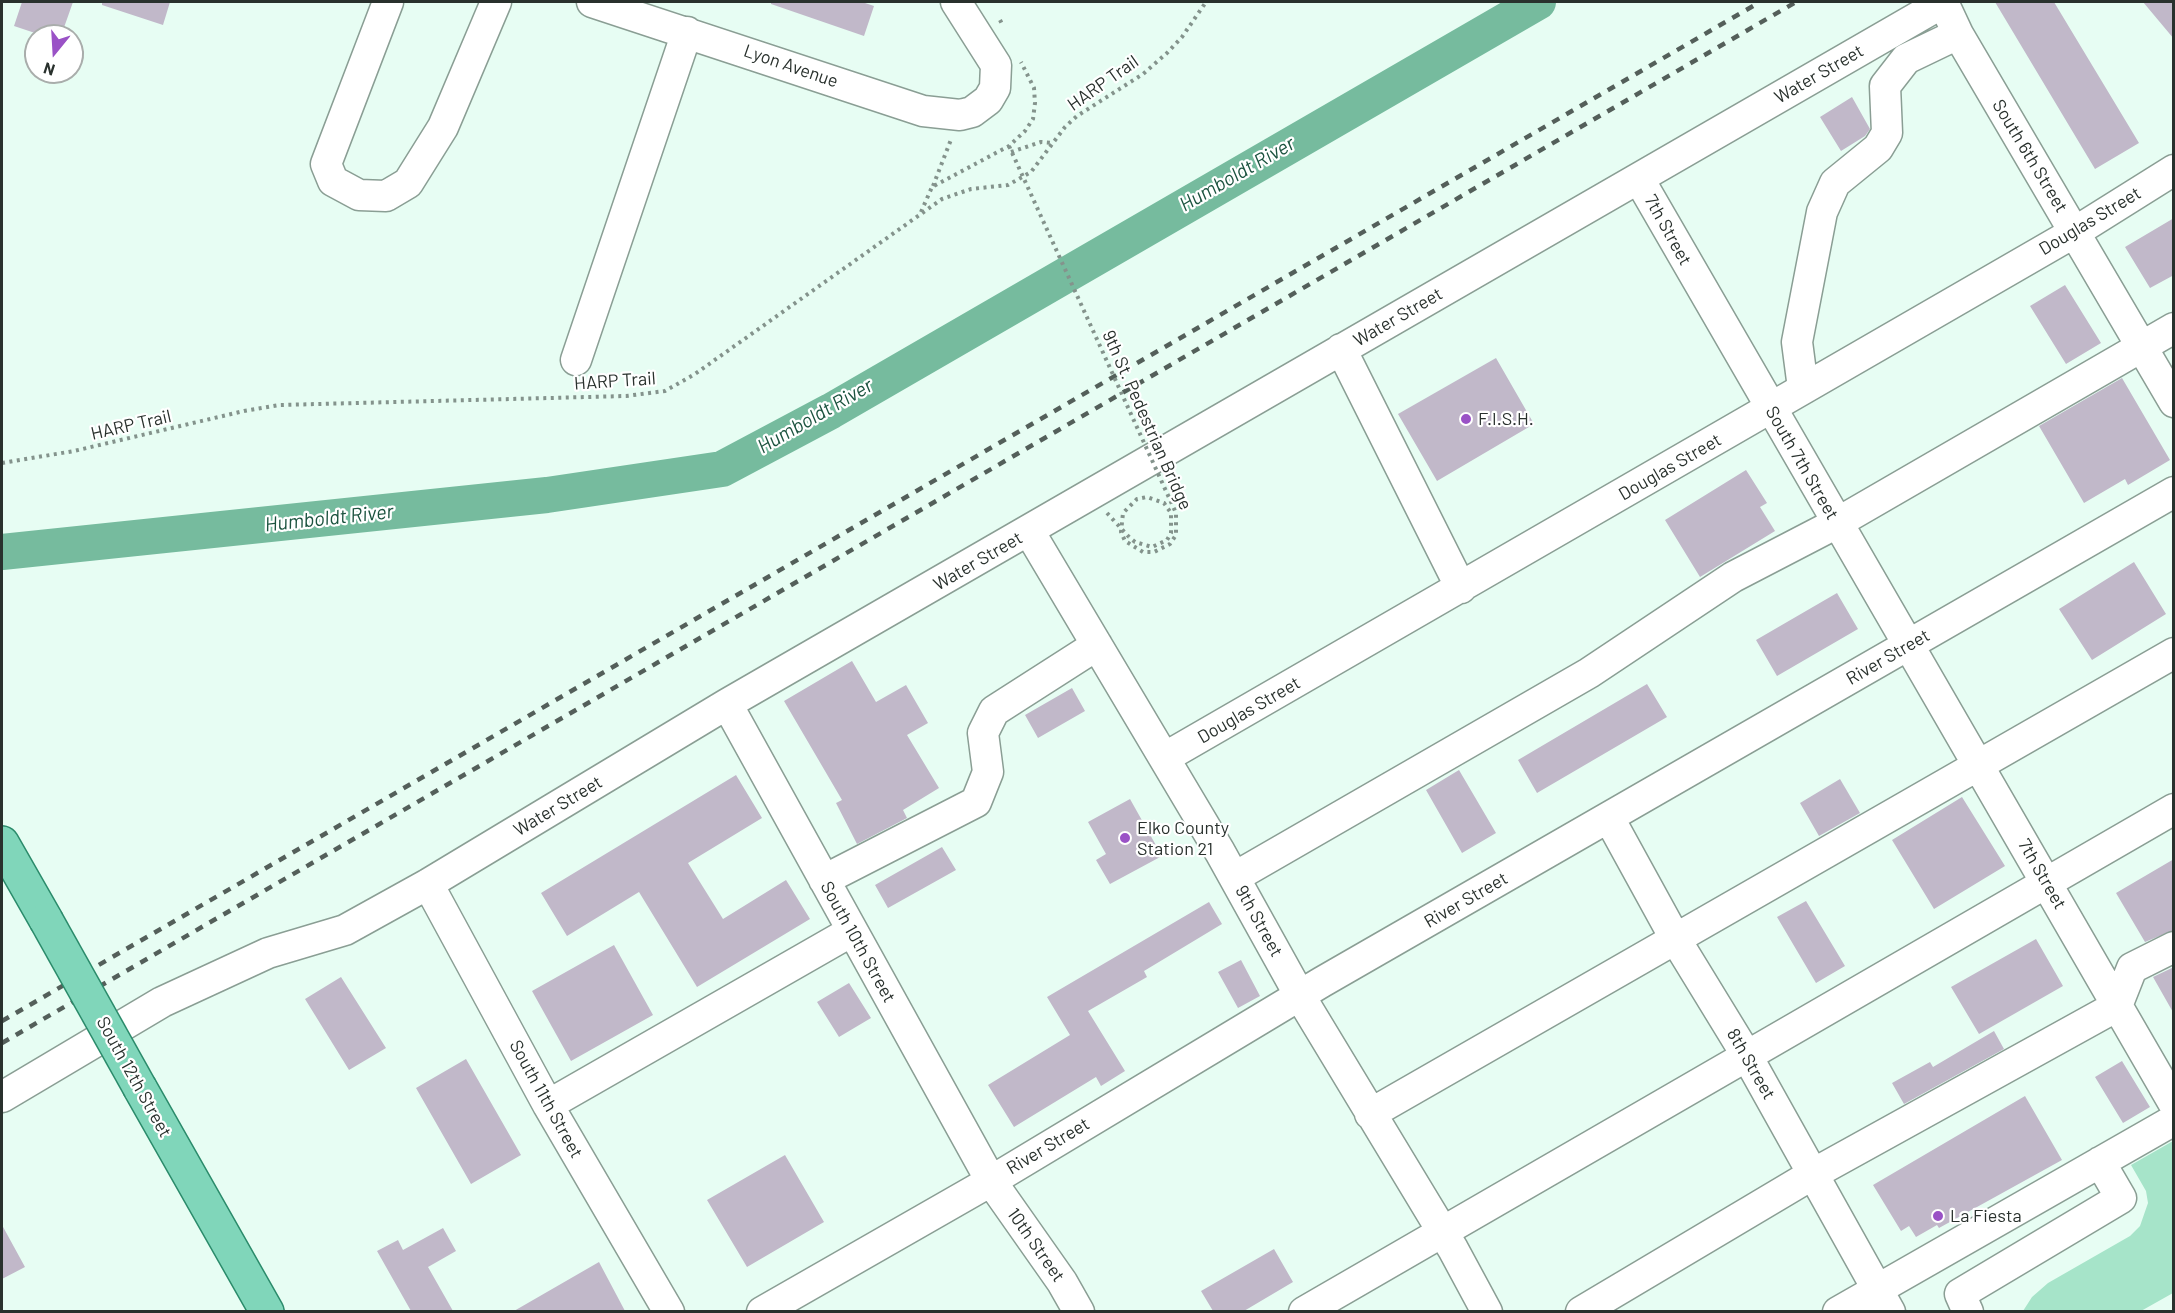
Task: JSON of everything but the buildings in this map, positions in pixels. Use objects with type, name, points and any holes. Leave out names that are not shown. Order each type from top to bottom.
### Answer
[{"type":"main road","name":"South 12th Street","points":[[2,843],[267,1311]]},
{"type":"street","points":[[388,2],[326,164],[333,181],[359,195],[386,196],[408,183],[443,128],[496,2]]},
{"type":"street","name":"Lyon Avenue","points":[[592,2],[923,111],[960,115]]},
{"type":"street","name":"South 6th Street","points":[[1943,2],[1958,34],[2174,402]]},
{"type":"street","name":"Water Street","points":[[2,1097],[162,1002],[268,953],[345,930],[428,884],[727,704],[1943,2]]},
{"type":"street","points":[[960,115],[972,112],[988,100],[995,88],[996,65],[982,13]]},
{"type":"street","points":[[576,360],[687,32]]},
{"type":"street","points":[[1803,388],[1797,342],[1822,212],[1835,183],[1878,148],[1887,133],[1885,86],[1906,59],[1958,34]]},
{"type":"street","name":"Douglas Street","points":[[1164,758],[1771,408],[2075,231],[2174,170]]},
{"type":"street","name":"7th Street","points":[[1639,179],[1696,281]]},
{"type":"street","name":"South 7th Street","points":[[1696,281],[1909,645]]},
{"type":"street","points":[[1235,877],[1589,673],[1733,577],[1837,523],[2174,328]]},
{"type":"street","points":[[1341,349],[1461,588]]},
{"type":"street","name":"River Street","points":[[762,1311],[991,1181],[1300,996],[2174,492]]},
{"type":"street","name":"9th Street","points":[[1029,531],[1235,877],[1300,996],[1487,1311]]},
{"type":"street","points":[[824,880],[976,802],[988,772],[983,733],[994,711],[1097,645]]},
{"type":"street","name":"7th Street","points":[[1909,645],[2174,1104]]},
{"type":"street","points":[[1371,1114],[2174,653]]},
{"type":"street","name":"South 10th Street","points":[[727,704],[991,1181]]},
{"type":"street","points":[[1304,1311],[2174,809]]},
{"type":"street","name":"8th Street","points":[[1609,818],[1676,940],[1747,1056],[1883,1300]]},
{"type":"street","name":"South 11th Street","points":[[428,884],[548,1106],[669,1311]]},
{"type":"street","points":[[548,1106],[852,931]]},
{"type":"street","points":[[1581,1311],[1813,1174],[2118,1006],[2132,968],[2174,947]]},
{"type":"street","points":[[1838,1311],[1883,1300],[2100,1162],[2174,1120]]},
{"type":"street","points":[[1968,1311],[1960,1294],[2121,1198],[2100,1162]]},
{"type":"street","name":"10th Street","points":[[991,1181],[1062,1282],[1079,1311]]},
{"type":"path","name":"HARP Trail","points":[[2,463],[74,451],[244,411],[280,405],[626,396],[665,391],[695,374],[927,208],[957,193],[1008,185],[1031,172],[1077,116],[1143,74],[1167,53],[1182,37],[1206,2]]},
{"type":"path","points":[[933,187],[960,115]]},
{"type":"path","points":[[1011,152],[1028,144],[1053,143]]},
{"type":"path","name":"9th St. Pedestrian Bridge","points":[[1009,146],[1176,513],[1176,535],[1170,544],[1154,552],[1143,552],[1125,541],[1121,532],[1123,513],[1137,499],[1147,497],[1164,503],[1171,513],[1171,533],[1167,540],[1152,546],[1135,542],[1129,537],[1113,523],[1104,508]]},
{"type":"green space","points":[[2173,1141],[2173,1293],[2141,1311],[2023,1311],[2032,1297],[2048,1283],[2130,1236],[2140,1226],[2148,1203],[2146,1191],[2131,1165]]},
{"type":"waterway","name":"Humboldt River","points":[[2,552],[547,495],[722,469],[831,411],[1538,2]]},
{"type":"railway","points":[[2,1021],[1760,2]]},
{"type":"railway","points":[[2,1043],[1796,2]]},
{"type":"place","name":"F.I.S.H.","points":[[1466,419]]},
{"type":"place","name":"Elko County Station 21","points":[[1125,838]]},
{"type":"place","name":"La Fiesta","points":[[1938,1216]]}]
